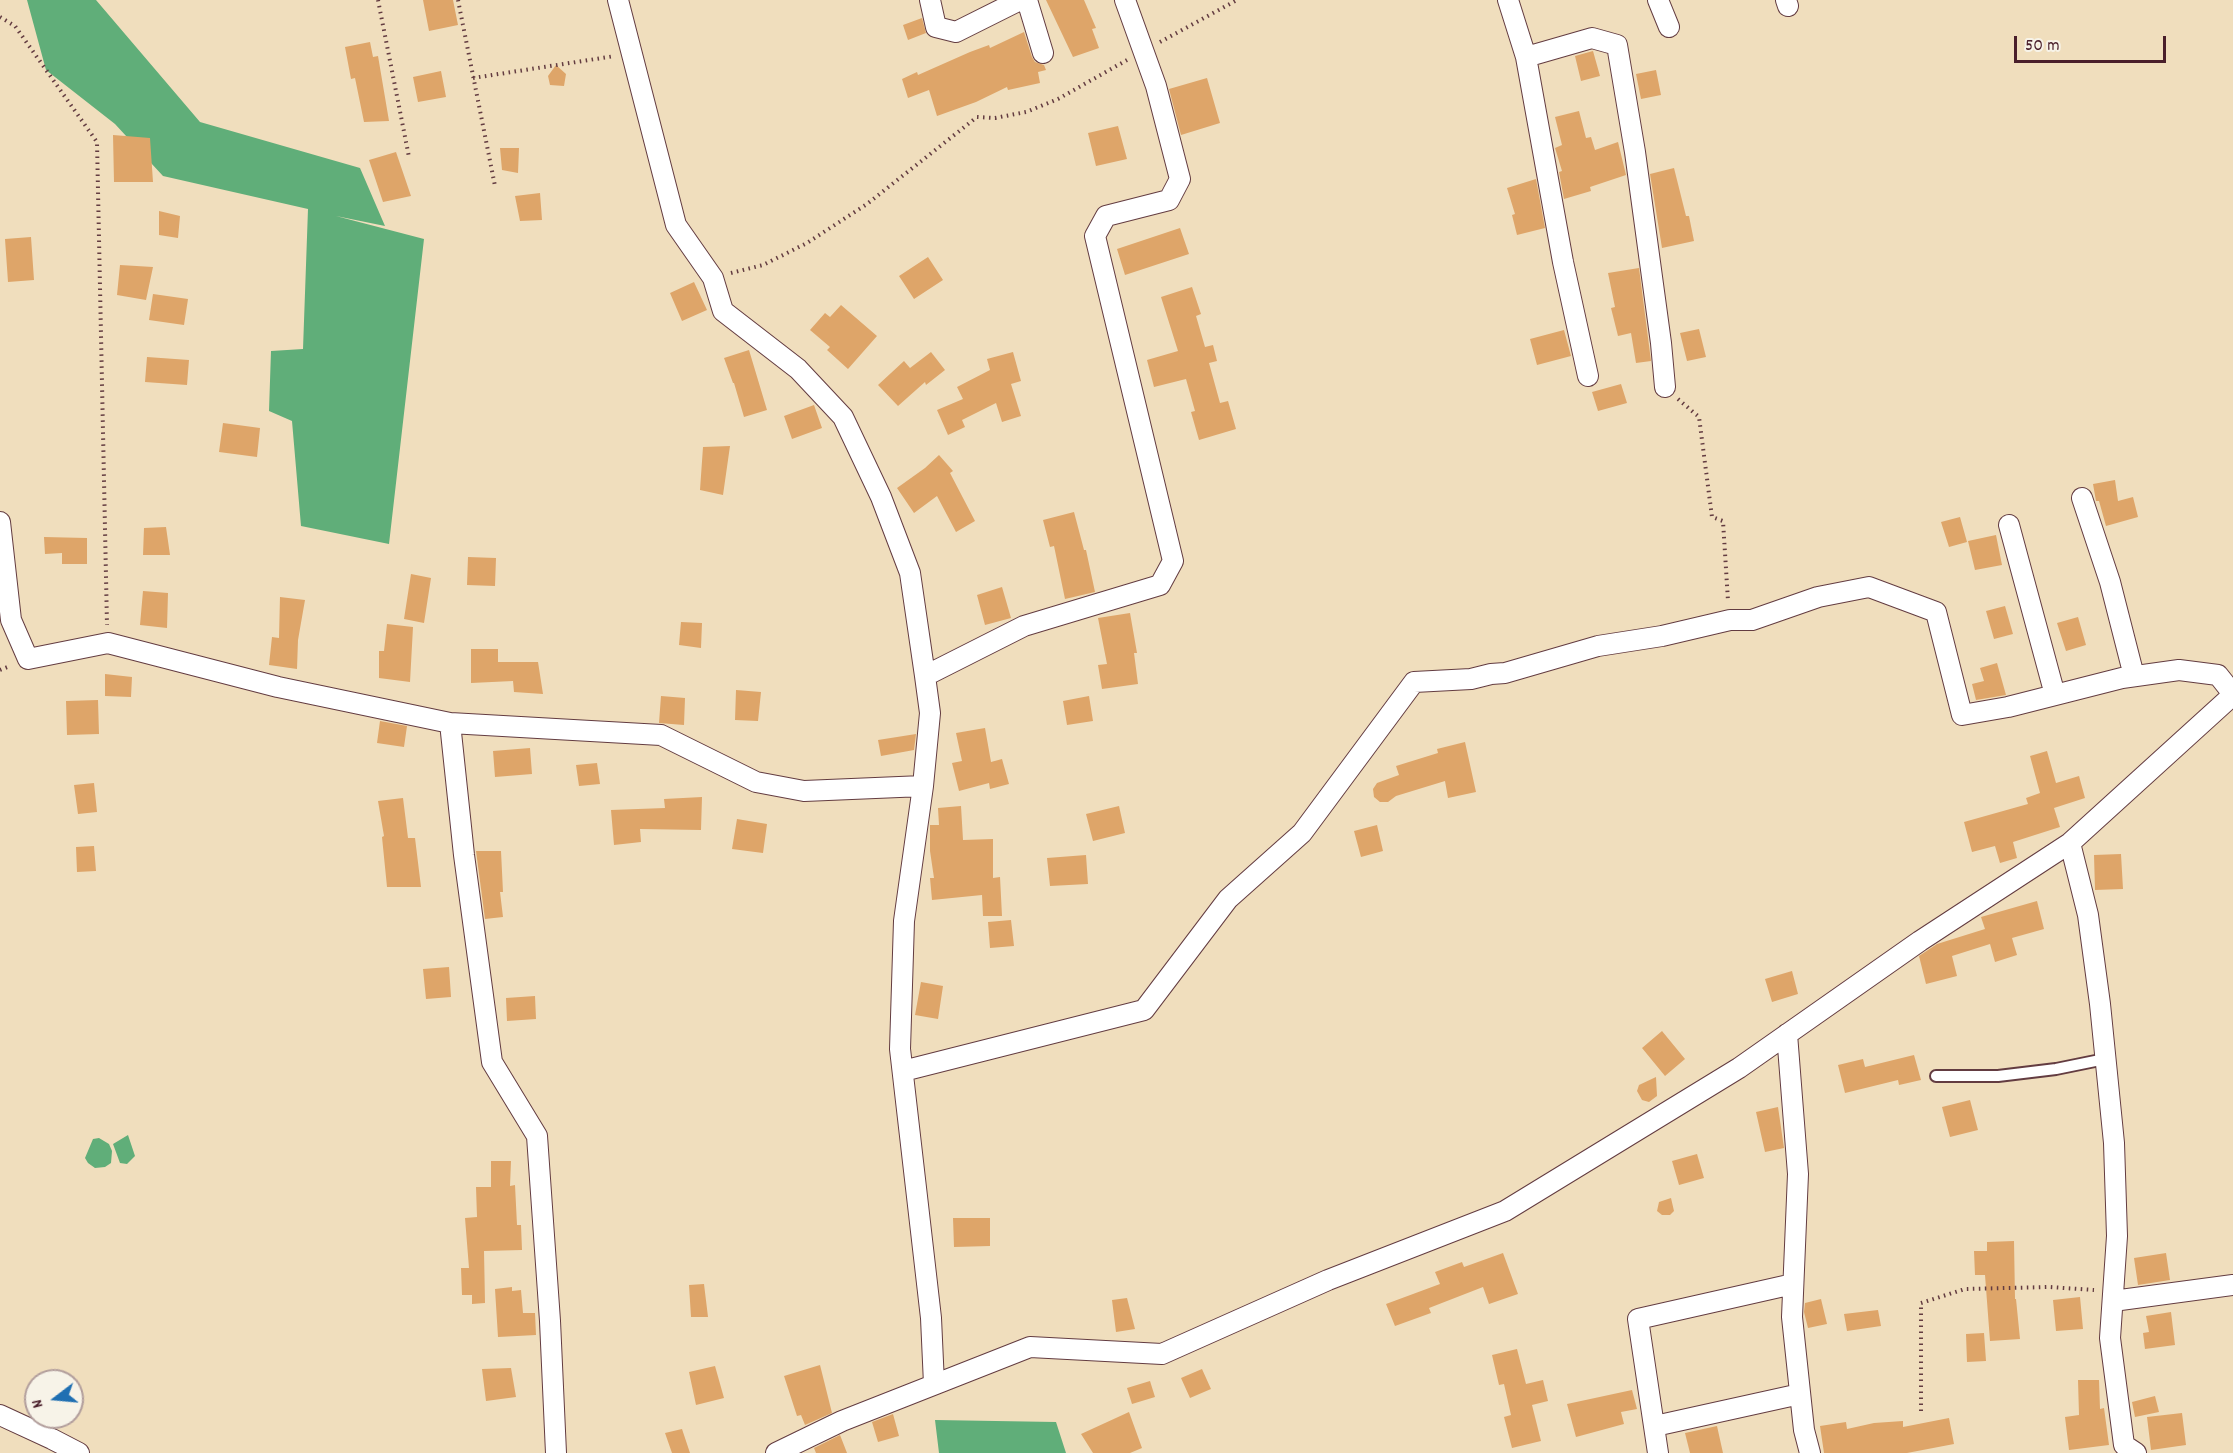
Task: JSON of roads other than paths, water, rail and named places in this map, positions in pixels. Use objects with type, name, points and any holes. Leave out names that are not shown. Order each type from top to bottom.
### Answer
[{"type":"street","points":[[618,0],[676,225],[713,278],[723,311],[798,369],[843,417],[881,497],[910,573],[930,713],[904,921],[900,1049],[931,1318],[934,1384]]},
{"type":"street","points":[[930,0],[936,27],[956,32],[1020,0]]},
{"type":"street","points":[[1027,0],[1043,53]]},
{"type":"street","points":[[925,676],[1024,626],[1160,585],[1173,561],[1095,236],[1106,216],[1169,200],[1180,179],[1156,86],[1125,0]]},
{"type":"street","points":[[1508,0],[1526,57],[1563,262],[1588,376]]},
{"type":"street","points":[[1658,0],[1669,27]]},
{"type":"street","points":[[1526,57],[1592,38],[1617,45],[1635,152],[1665,387]]},
{"type":"street","points":[[2082,498],[2110,582],[2134,676]]},
{"type":"street","points":[[0,522],[11,620],[28,659],[108,643],[278,687],[450,723],[661,735],[756,782],[804,791],[922,786]]},
{"type":"street","points":[[2009,525],[2055,695]]},
{"type":"street","points":[[776,1453],[842,1421],[1030,1347],[1162,1354],[1328,1280],[1506,1211],[1739,1068],[1920,941],[2070,843],[2233,695],[2218,675],[2179,670],[2134,676],[2008,707],[1962,715],[1936,612],[1869,587],[1818,597],[1752,620],[1730,620],[1662,636],[1598,646],[1504,673],[1471,679],[1414,682],[1302,833],[1228,899],[1144,1010],[903,1071]]},
{"type":"street","points":[[450,723],[492,1062],[537,1136],[556,1453]]},
{"type":"street","points":[[2070,843],[2088,915],[2114,1143],[2117,1236],[2110,1338],[2124,1445],[2136,1453]]},
{"type":"street","points":[[1787,1034],[1798,1174],[1792,1317],[1804,1430],[1810,1453]]},
{"type":"street","points":[[1658,1453],[1638,1319],[1793,1284]]},
{"type":"street","points":[[2113,1296],[2233,1285]]},
{"type":"street","points":[[1654,1426],[1800,1394]]},
{"type":"street","points":[[0,1415],[78,1453]]},
{"type":"lane","points":[[1936,1076],[1998,1076],[2056,1069],[2105,1059]]}]
